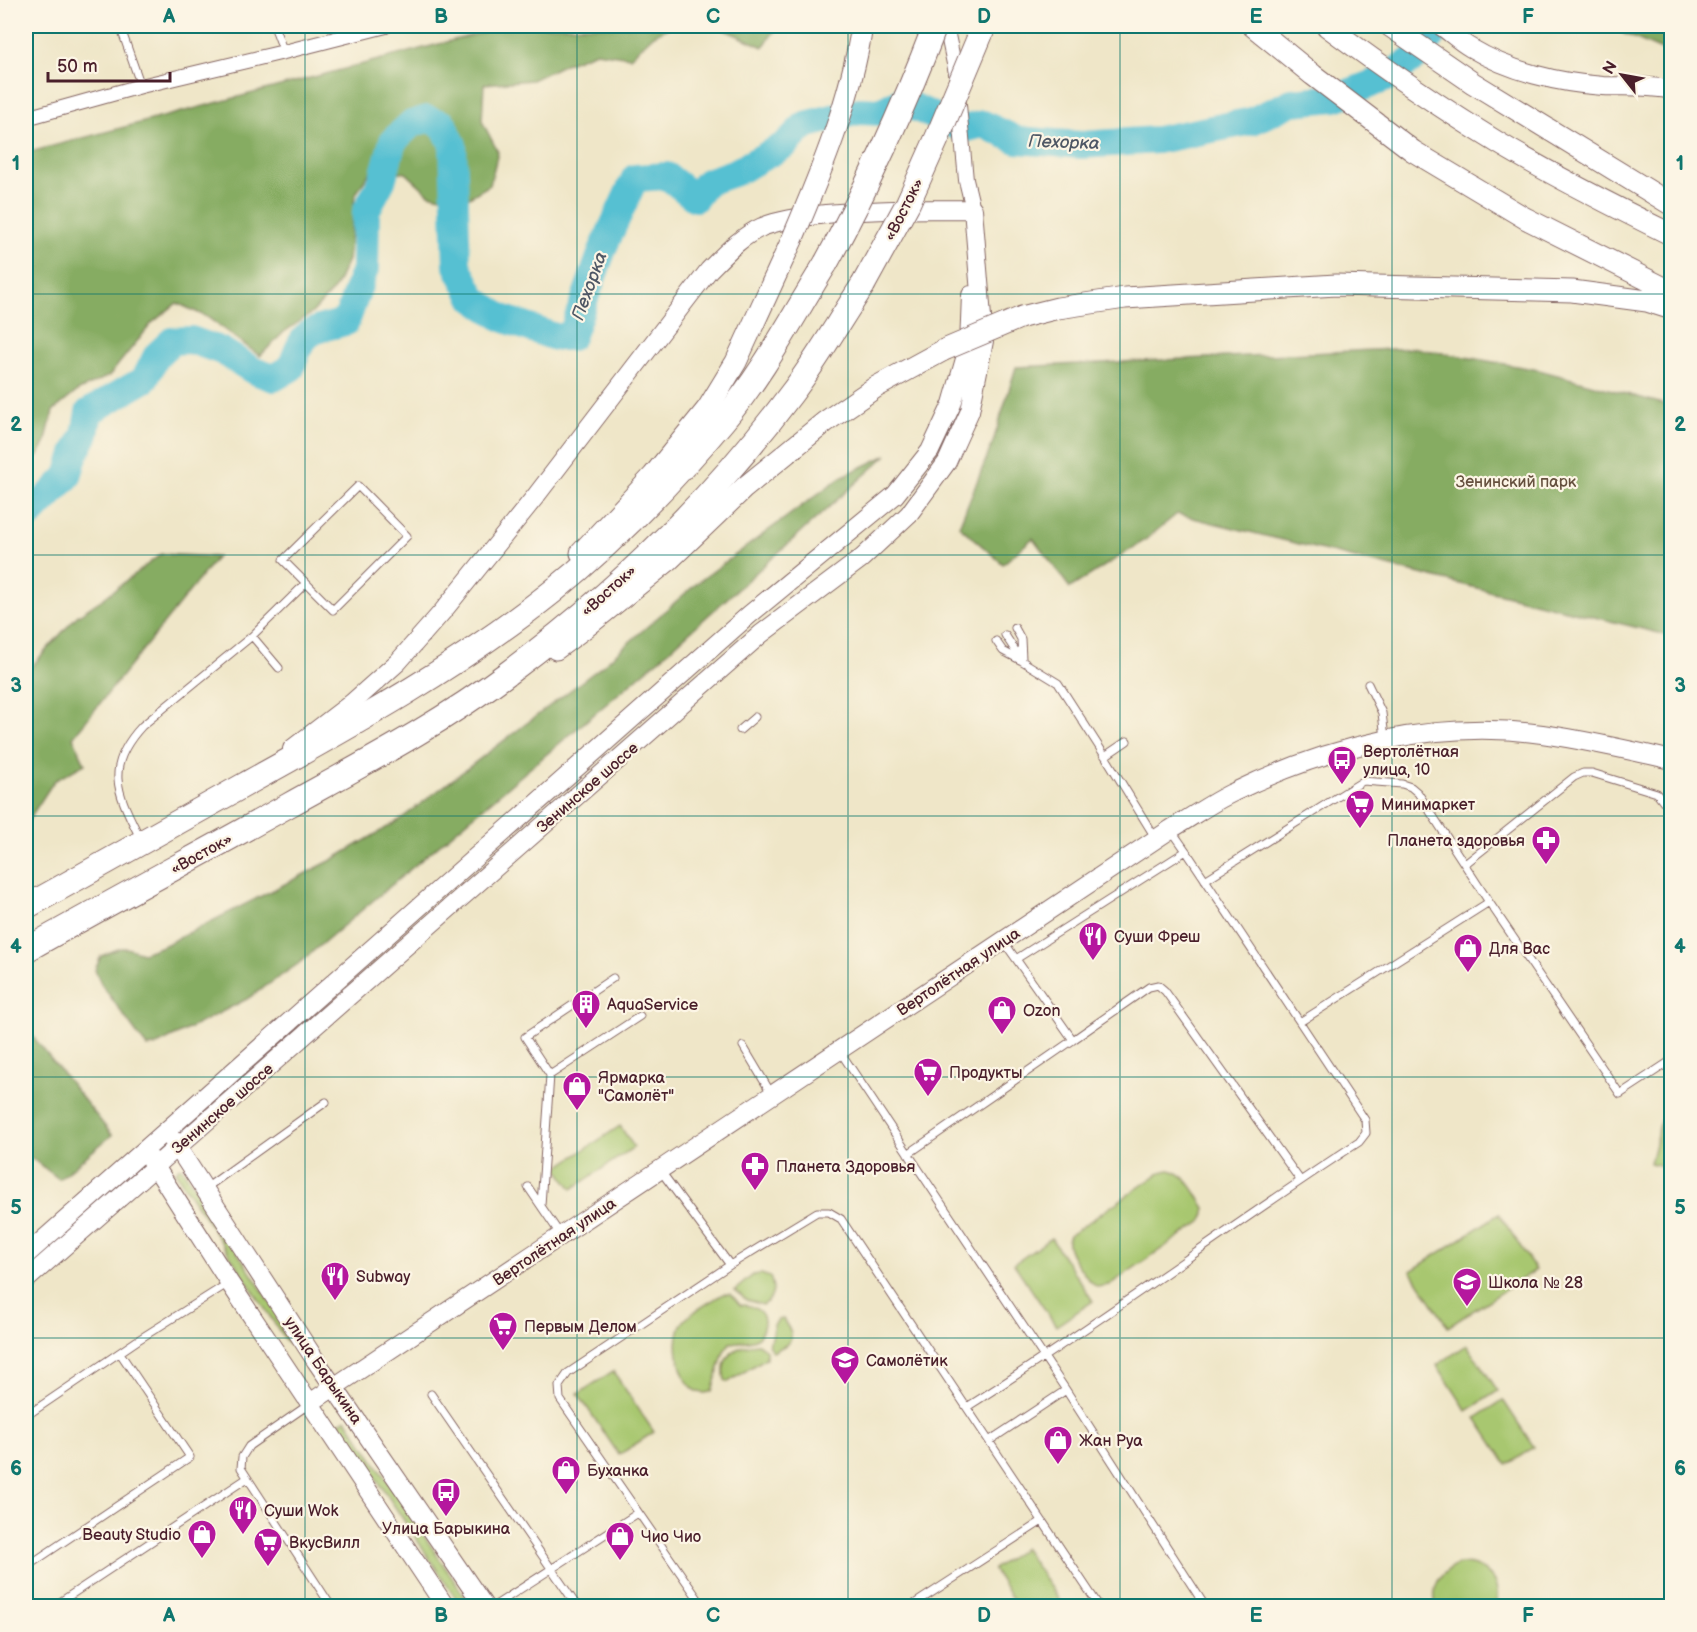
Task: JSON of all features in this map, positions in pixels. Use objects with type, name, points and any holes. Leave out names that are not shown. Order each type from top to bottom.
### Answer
[{"type":"highway","points":[[26,907],[340,733],[411,690],[552,592],[662,491],[725,419],[759,371],[826,263],[861,200],[890,137],[935,26]]},
{"type":"highway","name":"«Восток»","points":[[26,950],[397,746],[506,675],[566,628],[694,509],[753,443],[793,393],[863,285],[909,203],[984,26]]},
{"type":"main road","points":[[493,635],[595,540],[653,476],[708,408],[736,362],[817,181],[849,82],[862,26]]},
{"type":"main road","points":[[1253,26],[1413,151],[1525,218],[1671,292]]},
{"type":"main road","points":[[1327,26],[1397,77],[1498,142],[1604,202],[1671,235]]},
{"type":"main road","points":[[1390,26],[1473,83],[1671,205]]},
{"type":"main road","points":[[1441,26],[1471,48],[1510,67],[1550,78],[1601,86],[1656,87],[1671,90]]},
{"type":"main road","points":[[244,785],[352,703],[398,662],[450,603],[535,497],[709,270],[735,244],[762,228],[788,220],[817,215],[855,211],[973,209]]},
{"type":"main road","name":"Зенинское шоссе","points":[[26,1255],[749,615],[895,495],[930,451],[952,404],[969,345],[973,209]]},
{"type":"main road","name":"Зенинское шоссе","points":[[26,1280],[761,634],[862,558],[909,514],[947,462],[970,411],[984,341],[973,209]]},
{"type":"main road","points":[[397,746],[518,677],[587,626],[670,559],[744,488],[825,422],[876,387],[944,350],[1022,317],[1058,308],[1125,298],[1336,285],[1572,291],[1647,302],[1671,309]]},
{"type":"main road","name":"Вертолётная улица","points":[[310,1403],[1164,834],[1232,793],[1334,752],[1385,740],[1448,731],[1500,730],[1541,734],[1596,743],[1671,760]]},
{"type":"main road","name":"улица Барыкина","points":[[166,1131],[335,1387],[484,1606]]},
{"type":"main road","name":"улица Барыкина","points":[[144,1150],[445,1606]]},
{"type":"street","points":[[26,118],[141,86],[386,26]]},
{"type":"street","points":[[946,26],[956,73],[965,170],[973,209]]},
{"type":"lane","points":[[120,26],[141,86]]},
{"type":"lane","points":[[274,26],[284,52]]},
{"type":"lane","points":[[358,486],[407,536],[333,610],[306,583],[283,560],[358,486]]},
{"type":"lane","points":[[142,843],[119,794],[120,759],[128,741],[142,726],[252,636],[306,583]]},
{"type":"lane","points":[[1014,628],[1021,639],[1022,661]]},
{"type":"lane","points":[[1005,635],[1022,661]]},
{"type":"lane","points":[[252,636],[279,668]]},
{"type":"lane","points":[[967,1407],[1045,1358],[1300,1180],[1359,1142],[1366,1133],[1365,1120],[1186,851],[1164,834],[1105,756],[1058,683],[1003,651],[996,641]]},
{"type":"lane","points":[[1368,684],[1382,713],[1385,740]]},
{"type":"lane","points":[[740,730],[755,717]]},
{"type":"lane","points":[[1105,756],[1127,741]]},
{"type":"lane","points":[[1465,864],[1574,777],[1583,773],[1592,773],[1657,793],[1671,812]]},
{"type":"lane","points":[[1205,880],[1363,781],[1402,784],[1418,793],[1620,1094],[1671,1060]]},
{"type":"lane","points":[[1016,959],[1186,851]]},
{"type":"lane","points":[[1300,1022],[1489,902]]},
{"type":"lane","points":[[1003,941],[1073,1040]]},
{"type":"lane","points":[[540,1205],[550,1075],[525,1037],[613,978]]},
{"type":"lane","points":[[908,1155],[1149,987],[1158,985],[1165,990],[1300,1180]]},
{"type":"lane","points":[[550,1075],[640,1016]]},
{"type":"lane","points":[[743,1046],[772,1095]]},
{"type":"lane","points":[[839,1050],[1045,1358],[1205,1606]]},
{"type":"lane","points":[[204,1190],[326,1102]]},
{"type":"lane","points":[[660,1170],[730,1265]]},
{"type":"lane","points":[[528,1187],[561,1236]]},
{"type":"lane","points":[[687,1606],[700,1603],[560,1399],[559,1386],[568,1373],[730,1265],[817,1212],[829,1212],[841,1219],[1099,1606]]},
{"type":"lane","points":[[26,1416],[229,1282]]},
{"type":"lane","points":[[26,1560],[29,1565],[190,1457],[120,1353]]},
{"type":"lane","points":[[989,1441],[1066,1390]]},
{"type":"lane","points":[[431,1394],[577,1606]]},
{"type":"lane","points":[[310,1403],[249,1446],[242,1457],[241,1468],[327,1605]]},
{"type":"lane","points":[[54,1606],[246,1479]]},
{"type":"lane","points":[[494,1606],[638,1513]]},
{"type":"lane","points":[[911,1606],[1042,1521]]},
{"type":"green space","points":[[507,26],[671,26],[654,35],[630,57],[596,52],[532,80],[484,84],[482,121],[498,152],[490,185],[461,202],[429,194],[406,173],[373,168],[355,195],[348,260],[335,288],[312,313],[284,332],[260,356],[207,317],[177,303],[152,323],[109,376],[79,390],[53,411],[45,444],[26,474],[26,153]]},
{"type":"green space","points":[[716,26],[778,26],[763,47]]},
{"type":"green space","points":[[1607,26],[1671,26],[1671,54]]},
{"type":"green space","name":"Зенинский парк","points":[[1414,348],[1539,370],[1671,406],[1671,636],[1177,514],[1144,541],[1070,588],[1033,538],[1003,564],[959,526],[993,442],[1016,367]]},
{"type":"green space","points":[[887,455],[663,656],[298,964],[247,999],[155,1046],[147,1047],[143,1042],[101,984],[95,970],[101,956],[120,948],[143,953],[165,945],[330,861],[398,821],[602,666],[697,583],[841,477]]},
{"type":"green space","points":[[161,554],[217,557],[73,737],[85,764],[54,781],[26,824],[26,669],[31,667],[77,616]]},
{"type":"green space","points":[[26,1031],[31,1034],[112,1135],[59,1179],[26,1154]]},
{"type":"green space","points":[[1661,1120],[1671,1123],[1671,1168],[1650,1163]]},
{"type":"green space","points":[[620,1126],[634,1147],[572,1189],[557,1168]]},
{"type":"green space","points":[[179,1167],[182,1168],[295,1340],[288,1344],[179,1178],[176,1172]]},
{"type":"green space","points":[[1169,1170],[1186,1179],[1194,1190],[1205,1208],[1202,1221],[1109,1285],[1097,1287],[1084,1274],[1071,1254],[1068,1243],[1070,1235],[1161,1172]]},
{"type":"green space","points":[[1499,1214],[1536,1270],[1448,1327],[1411,1271]]},
{"type":"green space","points":[[1051,1238],[1093,1301],[1056,1326],[1014,1264]]},
{"type":"green space","points":[[761,1274],[770,1277],[773,1285],[769,1300],[763,1305],[746,1300],[735,1290],[753,1275]]},
{"type":"green space","points":[[723,1294],[731,1294],[740,1305],[759,1310],[764,1322],[763,1328],[755,1339],[730,1343],[724,1351],[712,1391],[702,1393],[693,1389],[681,1368],[677,1342],[679,1330],[692,1314]]},
{"type":"green space","points":[[783,1319],[791,1332],[791,1339],[786,1345],[773,1352],[768,1345],[772,1338],[774,1325],[778,1320]]},
{"type":"green space","points":[[758,1344],[766,1350],[766,1358],[728,1382],[725,1380],[725,1364],[731,1353],[743,1347]]},
{"type":"green space","points":[[1467,1345],[1498,1391],[1467,1411],[1437,1365]]},
{"type":"green space","points":[[613,1371],[654,1432],[619,1455],[578,1394]]},
{"type":"green space","points":[[1503,1400],[1534,1447],[1507,1465],[1476,1418]]},
{"type":"green space","points":[[346,1419],[471,1606],[461,1606],[339,1423]]},
{"type":"green space","points":[[1024,1548],[1063,1606],[1017,1606],[993,1569]]},
{"type":"green space","points":[[1460,1564],[1477,1567],[1490,1576],[1497,1589],[1495,1606],[1436,1606],[1435,1592],[1439,1580],[1447,1571]]},
{"type":"waterway","name":"Пехорка","points":[[26,519],[68,476],[75,453],[85,434],[89,412],[145,379],[157,355],[172,341],[191,340],[222,351],[254,371],[274,378],[291,368],[300,346],[309,334],[315,330],[346,322],[365,269],[366,211],[382,181],[393,141],[411,124],[427,119],[443,124],[453,145],[457,266],[474,299],[502,318],[555,337],[571,337],[604,246],[635,178],[667,176],[695,198],[707,182],[736,172],[785,145],[805,125],[859,111],[880,112],[900,101],[964,129],[983,124],[1017,140],[1081,145],[1157,140],[1252,121],[1292,102],[1335,98],[1384,79],[1415,58],[1440,26]]},
{"type":"place","name":"Вертолётная улица, 10","points":[[1342,786]]},
{"type":"place","name":"Минимаркет","points":[[1360,830]]},
{"type":"place","name":"Планета здоровья","points":[[1546,866]]},
{"type":"place","name":"Суши Фреш","points":[[1093,962]]},
{"type":"place","name":"Для Вас","points":[[1468,974]]},
{"type":"place","name":"AquaService","points":[[586,1030]]},
{"type":"place","name":"Ozon","points":[[1002,1036]]},
{"type":"place","name":"Продукты","points":[[928,1098]]},
{"type":"place","name":"Ярмарка \"Самолёт\"","points":[[577,1112]]},
{"type":"place","name":"Планета Здоровья","points":[[755,1192]]},
{"type":"place","name":"Subway","points":[[335,1302]]},
{"type":"place","name":"Школа № 28","points":[[1467,1308]]},
{"type":"place","name":"Первым Делом","points":[[503,1352]]},
{"type":"place","name":"Самолётик","points":[[845,1386]]},
{"type":"place","name":"Жан Руа","points":[[1058,1466]]},
{"type":"place","name":"Буханка","points":[[566,1496]]},
{"type":"place","name":"Улица Барыкина","points":[[446,1518]]},
{"type":"place","name":"Суши Wok","points":[[243,1536]]},
{"type":"place","name":"Beauty Studio","points":[[202,1560]]},
{"type":"place","name":"Чио Чио","points":[[620,1562]]},
{"type":"place","name":"ВкусВилл","points":[[268,1568]]}]
